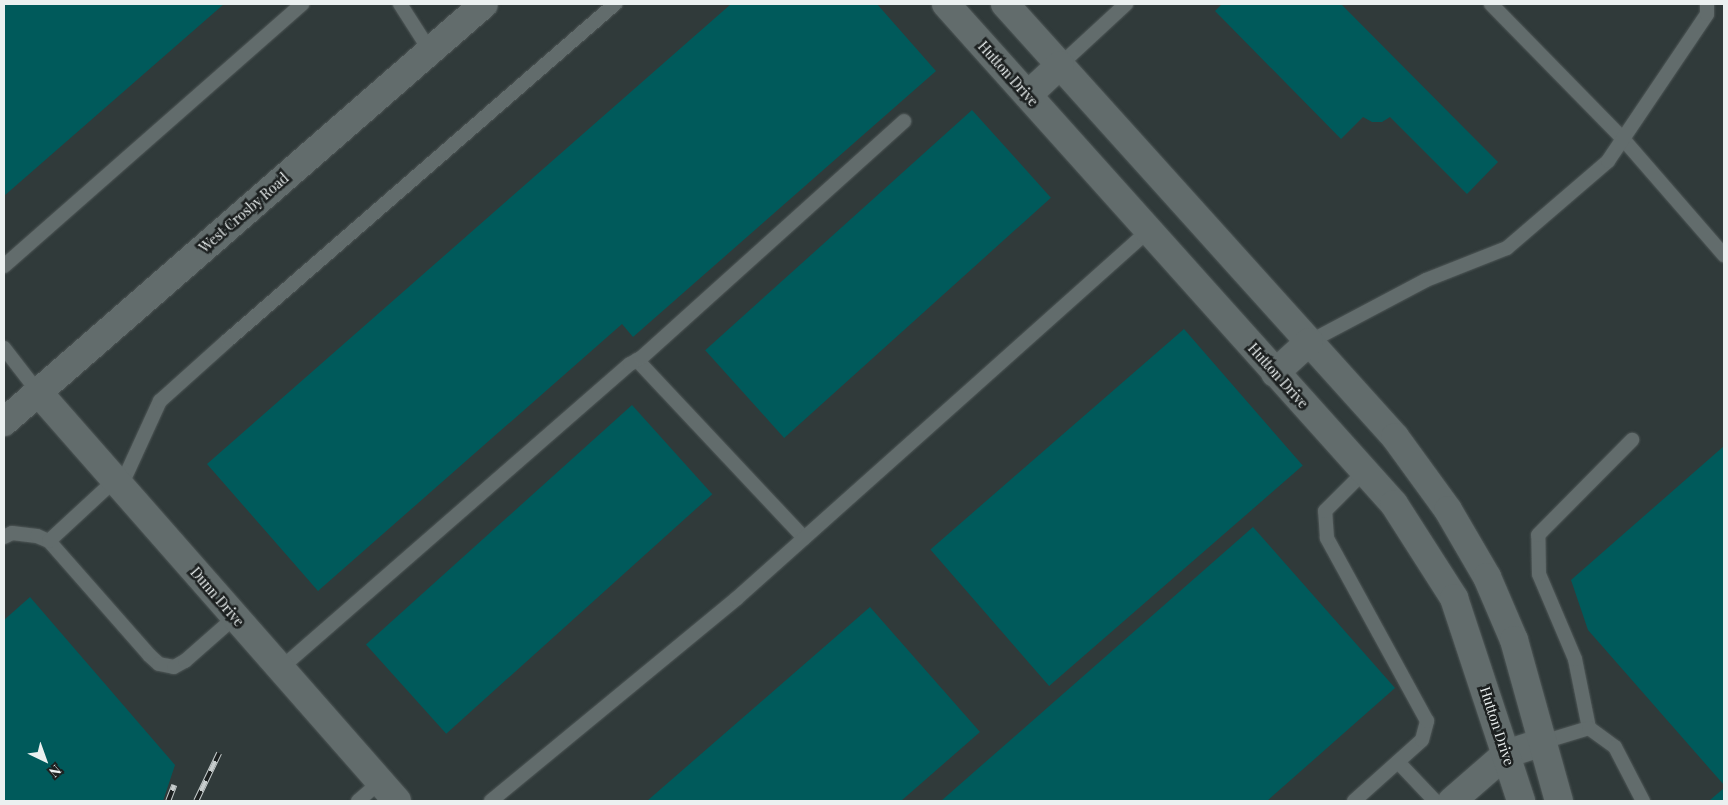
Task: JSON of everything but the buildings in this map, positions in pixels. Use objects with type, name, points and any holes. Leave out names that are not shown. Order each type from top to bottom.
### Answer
[{"type":"street","name":"West Crosby Road","points":[[4,422],[484,4]]},
{"type":"street","name":"Hutton Drive","points":[[946,4],[1394,504],[1454,598],[1521,801]]},
{"type":"street","points":[[1005,4],[1395,436],[1448,510],[1487,577],[1514,640],[1559,801]]},
{"type":"street","points":[[1028,96],[1060,65]]},
{"type":"street","points":[[1275,372],[1310,342]]},
{"type":"street","name":"Dunn Drive","points":[[38,392],[388,792]]},
{"type":"street","points":[[1452,801],[1506,754],[1543,742]]},
{"type":"lane","points":[[4,266],[302,4]]},
{"type":"lane","points":[[400,4],[430,51]]},
{"type":"lane","points":[[49,541],[118,483],[160,401],[615,4]]},
{"type":"lane","points":[[1491,4],[1623,138],[1724,255]]},
{"type":"lane","points":[[1310,342],[1426,280],[1507,248],[1608,161],[1707,14],[1707,4]]},
{"type":"lane","points":[[1060,65],[1122,5]]},
{"type":"lane","points":[[280,669],[637,360],[904,122]]},
{"type":"lane","points":[[491,801],[736,599],[1148,231]]},
{"type":"lane","points":[[4,348],[38,392]]},
{"type":"lane","points":[[637,360],[804,538]]},
{"type":"lane","points":[[1632,440],[1538,535],[1539,574],[1575,659],[1589,728],[1615,747],[1644,801]]},
{"type":"lane","points":[[1354,801],[1422,740],[1426,721],[1327,538],[1325,512],[1364,472]]},
{"type":"lane","points":[[4,538],[12,533],[37,536],[49,541],[159,664],[174,667],[185,661],[235,618]]},
{"type":"lane","points":[[1543,742],[1589,728]]},
{"type":"lane","points":[[1398,762],[1436,801]]},
{"type":"lane","points":[[358,801],[388,792]]},
{"type":"railway","points":[[196,801],[219,753]]},
{"type":"railway","points":[[168,801],[174,785]]}]
